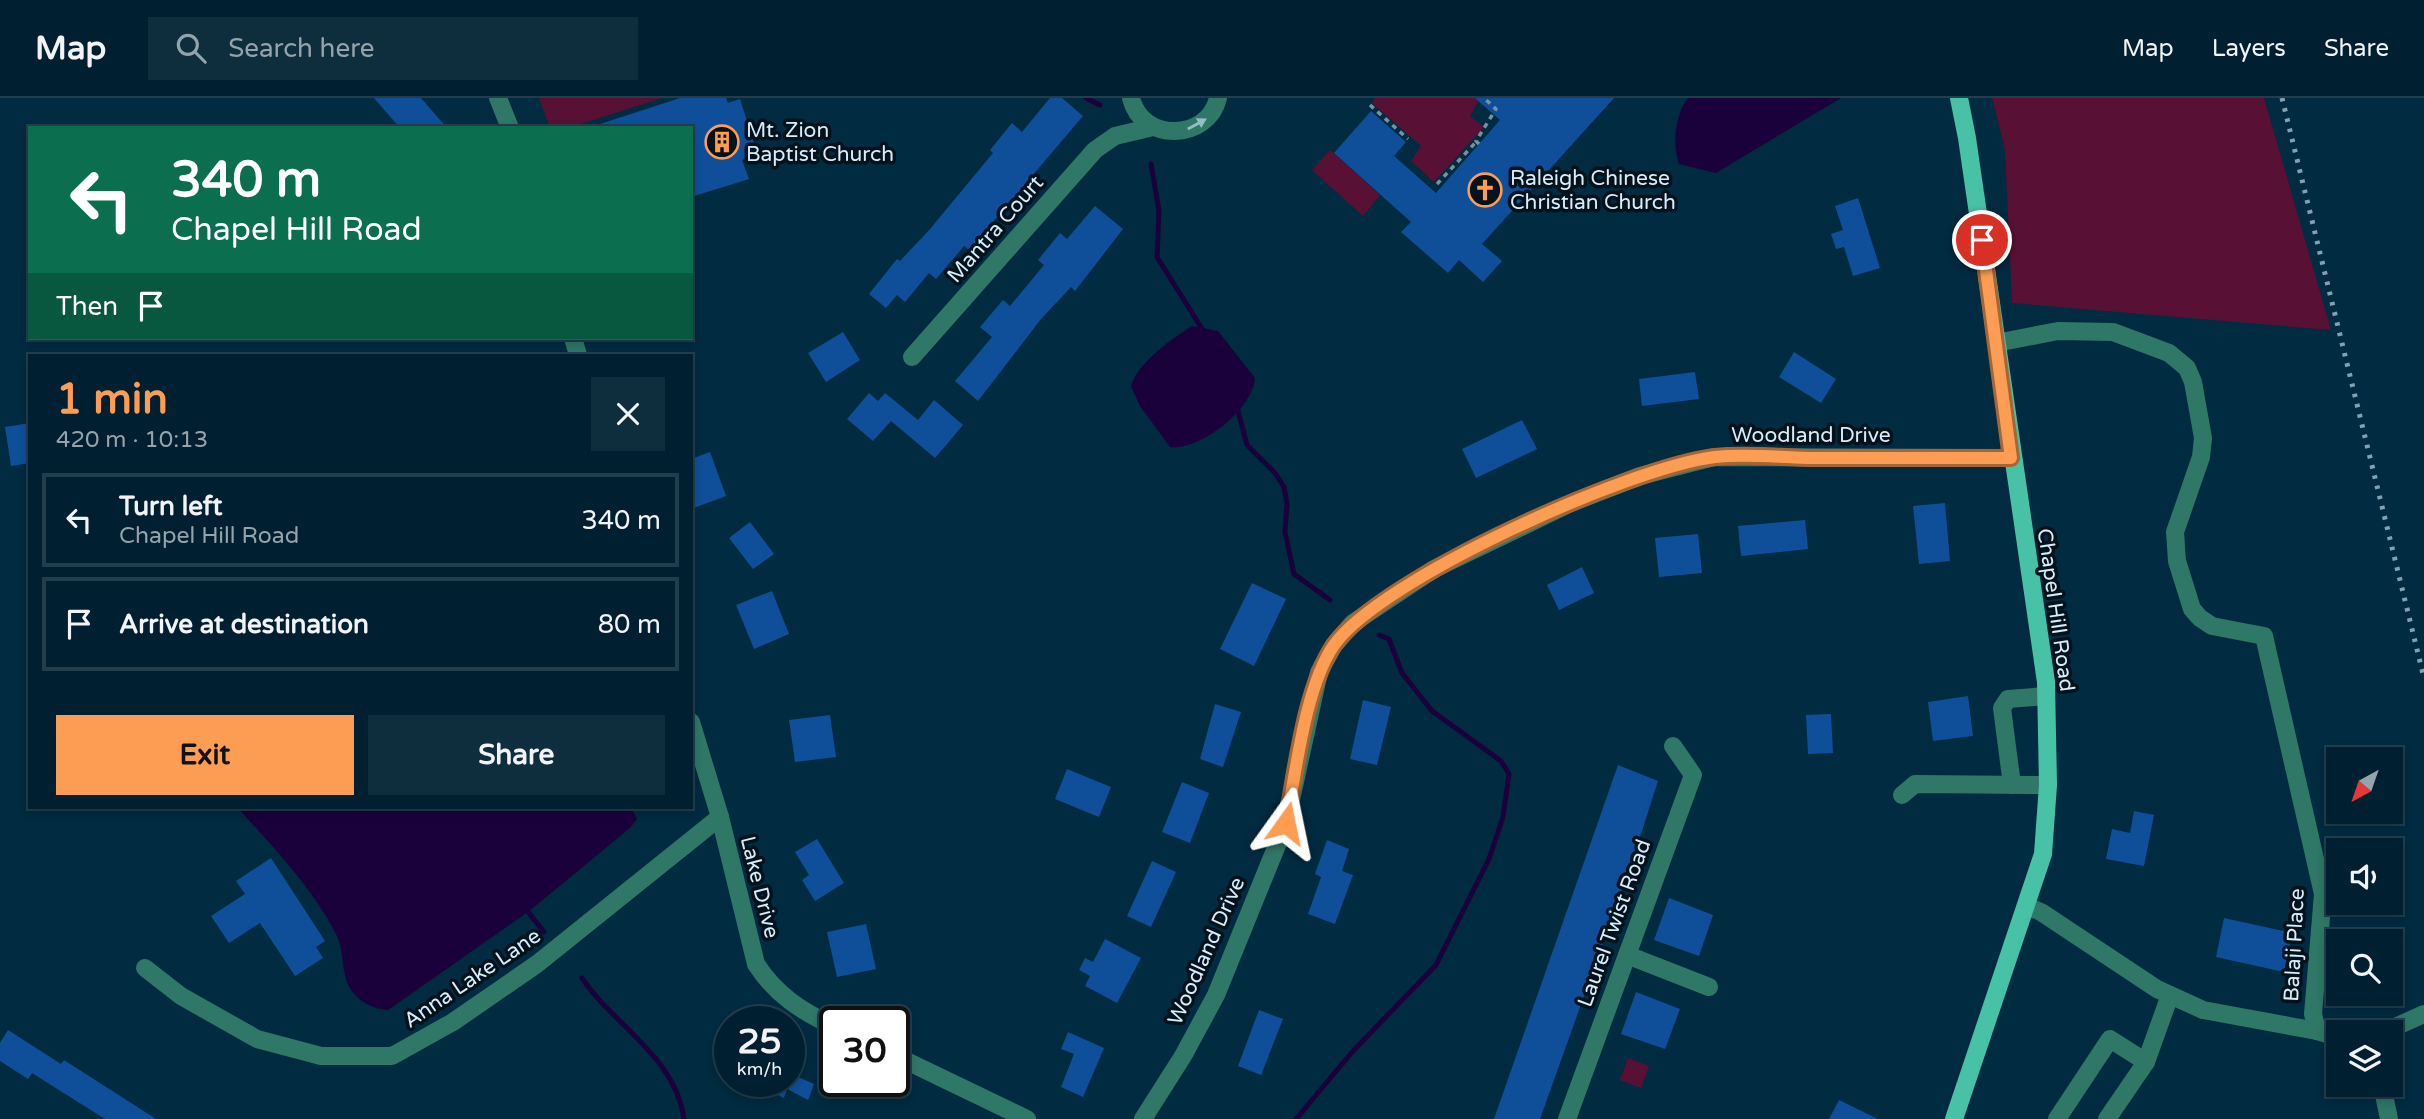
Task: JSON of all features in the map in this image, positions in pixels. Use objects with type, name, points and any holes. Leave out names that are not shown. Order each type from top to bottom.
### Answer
[{"type":"main road","name":"Chapel Hill Road","points":[[1954,1119],[2043,854],[2048,785],[2046,696],[1968,138],[1959,98]]},
{"type":"street","points":[[498,98],[509,126]]},
{"type":"street","name":"Mantra Court","points":[[1115,136],[1153,127],[1167,132],[1194,127],[1205,121],[1216,107],[1218,98]]},
{"type":"street","points":[[1132,101],[1153,127]]},
{"type":"street","name":"Mantra Court","points":[[912,357],[1085,161],[1115,136],[1132,101]]},
{"type":"street","name":"Balaji Place","points":[[1996,343],[2058,331],[2113,332],[2169,353],[2187,368],[2193,382],[2203,438],[2201,457],[2175,531],[2177,561],[2192,609],[2200,618],[2228,631],[2264,636],[2323,894],[2313,1014],[2317,1031],[2326,1034]]},
{"type":"street","name":"Woodland Drive","points":[[1143,1119],[1184,1056],[1216,995],[1286,823],[1319,672],[1334,645],[1353,623],[1434,569],[1572,503],[1640,476],[1714,457],[2011,458]]},
{"type":"street","points":[[2012,785],[2002,708],[2008,699],[2046,696]]},
{"type":"street","name":"Lake Drive","points":[[693,729],[720,817],[756,964],[768,983],[784,998],[819,1018]]},
{"type":"street","name":"Laurel Twist Road","points":[[1567,1119],[1693,775],[1673,746]]},
{"type":"street","points":[[1902,794],[1915,784],[2048,785]]},
{"type":"street","name":"Anna Lake Lane","points":[[145,968],[181,996],[257,1039],[321,1056],[392,1056],[453,1023],[537,964],[720,817]]},
{"type":"street","points":[[2026,906],[2041,912],[2129,972],[2203,1010],[2317,1031]]},
{"type":"street","points":[[1627,955],[1709,987]]},
{"type":"street","points":[[2107,1119],[2146,1062],[2170,995]]},
{"type":"street","points":[[2403,1024],[2424,1014]]},
{"type":"street","points":[[2057,1119],[2110,1039],[2146,1062]]},
{"type":"street","points":[[910,1063],[1027,1119]]},
{"type":"street","points":[[2384,1097],[2389,1119]]},
{"type":"path","points":[[1484,98],[1496,109]]},
{"type":"path","points":[[1370,104],[1408,139]]},
{"type":"path","points":[[1437,184],[1478,143],[1500,104]]},
{"type":"shaded area","points":[[539,98],[662,98],[574,126],[549,126]]},
{"type":"shaded area","points":[[1375,98],[1480,98],[1470,116],[1484,127],[1434,182],[1411,161],[1421,146],[1372,103]]},
{"type":"shaded area","points":[[1688,98],[1841,98],[1716,173],[1679,164],[1676,130],[1680,113]]},
{"type":"shaded area","points":[[1992,98],[2264,98],[2331,330],[2012,303],[2005,150]]},
{"type":"shaded area","points":[[1330,150],[1380,195],[1363,216],[1312,170]]},
{"type":"shaded area","points":[[1192,326],[1218,331],[1255,378],[1245,402],[1223,426],[1196,442],[1170,447],[1140,406],[1131,386],[1148,360]]},
{"type":"shaded area","points":[[239,809],[632,809],[637,819],[630,828],[528,912],[388,1010],[371,1006],[350,988],[336,934],[291,868]]},
{"type":"shaded area","points":[[1628,1058],[1649,1066],[1641,1088],[1620,1080]]},
{"type":"building","points":[[374,98],[421,98],[445,126],[398,126]]},
{"type":"building","name":"Mt. Zion Baptist Church","points":[[680,98],[726,98],[728,103],[740,99],[758,156],[742,160],[749,179],[693,196],[693,126],[597,125]]},
{"type":"building","points":[[1050,98],[1062,98],[1083,116],[969,250],[964,246],[936,279],[929,273],[905,302],[897,295],[886,308],[869,294],[897,259],[900,261],[930,229],[993,153],[990,150],[1012,123],[1022,132]]},
{"type":"building","points":[[1475,98],[1614,98],[1482,244],[1502,261],[1483,282],[1459,260],[1448,273],[1401,232],[1411,222],[1334,153],[1371,111],[1406,142],[1394,156],[1436,193],[1500,120]]},
{"type":"building","points":[[1858,198],[1880,268],[1853,276],[1844,247],[1836,249],[1831,234],[1843,230],[1835,206]]},
{"type":"building","points":[[1095,206],[1123,229],[1075,291],[1071,287],[1041,319],[978,401],[955,381],[992,337],[980,327],[1003,300],[1010,306],[1044,265],[1038,260],[1060,233],[1067,239]]},
{"type":"building","points":[[843,332],[860,360],[826,382],[808,353]]},
{"type":"building","points":[[1794,352],[1836,379],[1821,403],[1779,377]]},
{"type":"building","points":[[1695,372],[1699,399],[1642,406],[1639,379]]},
{"type":"building","points":[[869,393],[878,401],[885,393],[918,420],[934,400],[963,425],[935,458],[891,421],[873,441],[847,419]]},
{"type":"building","points":[[1522,420],[1537,449],[1476,478],[1462,449]]},
{"type":"building","points":[[28,423],[28,463],[11,466],[5,427]]},
{"type":"building","points":[[710,452],[726,496],[693,508],[693,458]]},
{"type":"building","points":[[1945,503],[1950,561],[1919,564],[1913,506]]},
{"type":"building","points":[[1805,520],[1808,549],[1741,556],[1738,526]]},
{"type":"building","points":[[750,522],[774,554],[753,569],[729,538]]},
{"type":"building","points":[[1698,534],[1702,573],[1659,577],[1655,538]]},
{"type":"building","points":[[1582,567],[1594,593],[1559,610],[1547,585]]},
{"type":"building","points":[[1252,583],[1286,599],[1254,666],[1220,649]]},
{"type":"building","points":[[772,591],[789,634],[754,649],[736,605]]},
{"type":"building","points":[[1968,696],[1973,736],[1933,741],[1928,702]]},
{"type":"building","points":[[1363,700],[1391,707],[1377,765],[1350,759]]},
{"type":"building","points":[[1215,704],[1241,712],[1223,767],[1200,759]]},
{"type":"building","points":[[1831,714],[1833,753],[1808,754],[1806,715]]},
{"type":"building","points":[[830,715],[836,757],[795,762],[789,720]]},
{"type":"building","points":[[1618,765],[1658,781],[1632,862],[1540,1119],[1494,1119]]},
{"type":"building","points":[[1067,769],[1111,787],[1099,817],[1055,799]]},
{"type":"building","points":[[1182,782],[1209,793],[1190,843],[1162,832]]},
{"type":"building","points":[[2134,811],[2154,815],[2144,866],[2106,859],[2112,829],[2130,833]]},
{"type":"building","points":[[817,839],[844,883],[815,901],[802,880],[809,875],[795,852]]},
{"type":"building","points":[[1327,840],[1349,849],[1342,871],[1353,875],[1335,924],[1308,914],[1321,877],[1315,874]]},
{"type":"building","points":[[271,858],[325,941],[316,947],[323,958],[295,976],[260,923],[229,943],[211,916],[245,894],[236,881]]},
{"type":"building","points":[[1152,861],[1176,872],[1151,927],[1127,916]]},
{"type":"building","points":[[1669,898],[1713,915],[1699,956],[1654,940]]},
{"type":"building","points":[[2224,918],[2292,933],[2284,972],[2216,957]]},
{"type":"building","points":[[866,924],[876,969],[837,977],[827,932]]},
{"type":"building","points":[[1105,939],[1141,958],[1117,1003],[1085,986],[1090,976],[1079,970],[1085,958],[1093,962]]},
{"type":"building","points":[[1636,992],[1680,1009],[1665,1049],[1621,1034]]},
{"type":"building","points":[[1259,1010],[1283,1019],[1261,1075],[1238,1066]]},
{"type":"building","points":[[8,1030],[61,1064],[64,1060],[156,1119],[105,1119],[32,1073],[28,1079],[0,1061],[0,1043]]},
{"type":"building","points":[[1068,1032],[1104,1048],[1083,1097],[1061,1087],[1074,1054],[1061,1049]]},
{"type":"building","points":[[805,1080],[814,1084],[808,1100],[802,1097],[805,1097]]},
{"type":"building","points":[[1839,1100],[1878,1119],[1829,1119]]},
{"type":"waterway","points":[[1086,98],[1100,105]]},
{"type":"waterway","points":[[1151,164],[1159,211],[1157,257],[1204,332]]},
{"type":"waterway","points":[[1237,407],[1247,445],[1275,473],[1284,487],[1287,504],[1285,532],[1294,574],[1330,600]]},
{"type":"waterway","points":[[1296,1119],[1353,1051],[1436,965],[1489,859],[1503,817],[1509,774],[1501,761],[1432,711],[1402,673],[1389,639],[1379,635]]},
{"type":"waterway","points":[[525,908],[544,932]]},
{"type":"waterway","points":[[582,978],[642,1043],[669,1077],[679,1097],[684,1119]]},
{"type":"railway","points":[[2282,98],[2424,678]]},
{"type":"place","name":"Mt. Zion Baptist Church","points":[[722,142]]},
{"type":"place","name":"Raleigh Chinese Christian Church","points":[[1485,190]]},
{"type":"route","points":[[1286,823],[1319,672],[1334,645],[1353,623],[1434,569],[1572,503],[1640,476],[1714,457],[2011,458],[1982,240]]}]
